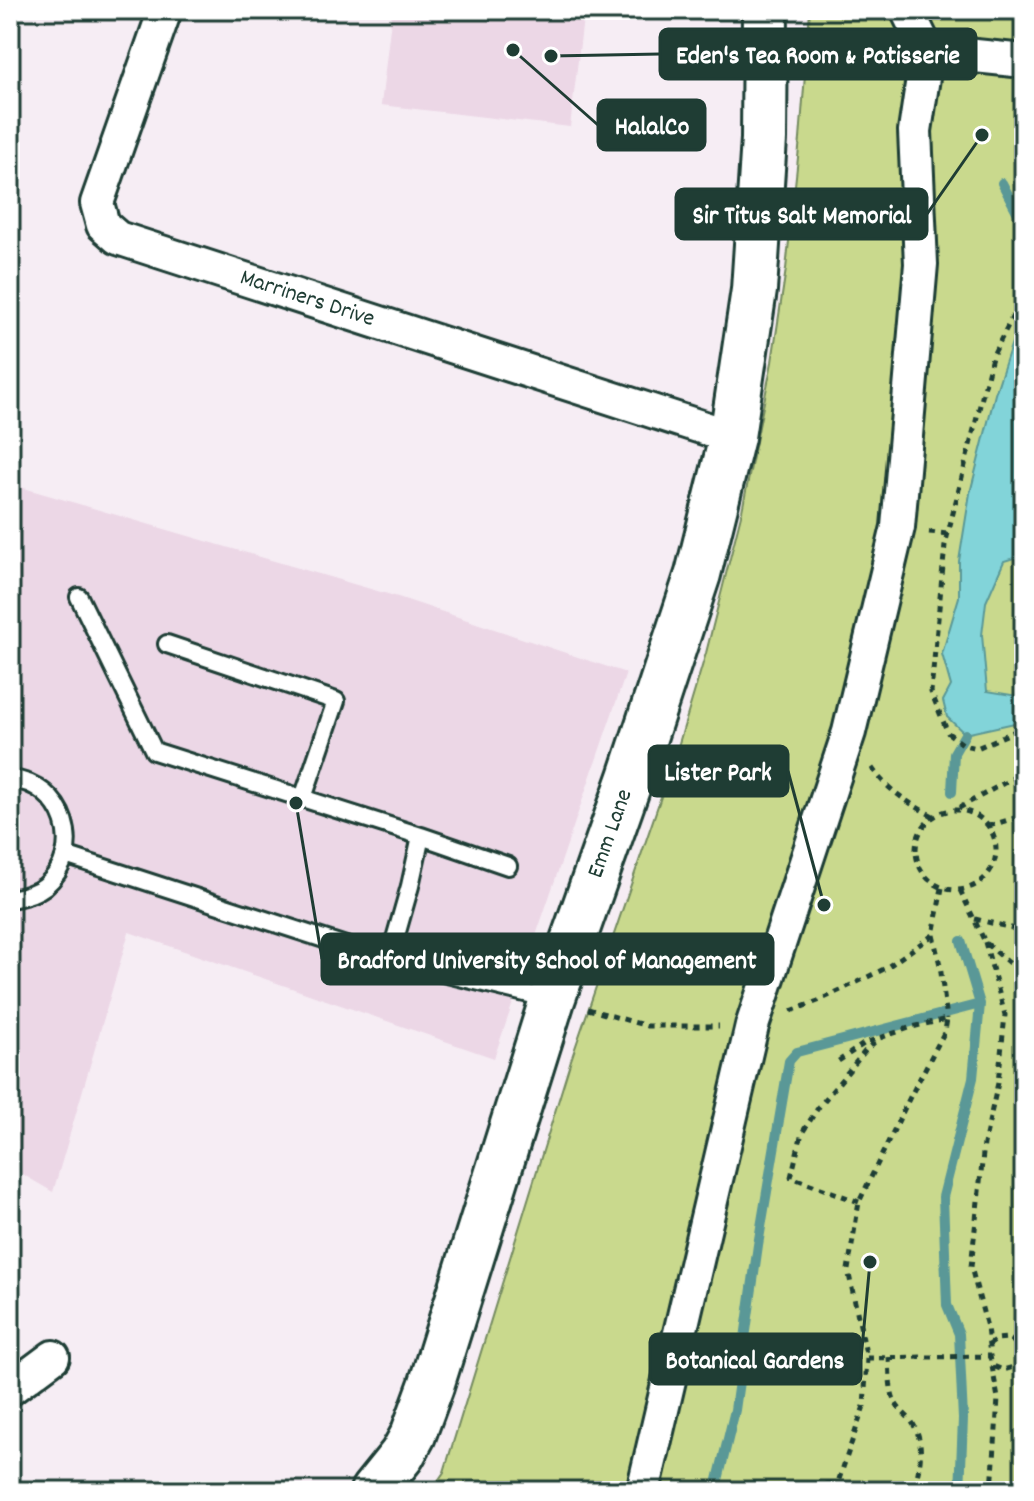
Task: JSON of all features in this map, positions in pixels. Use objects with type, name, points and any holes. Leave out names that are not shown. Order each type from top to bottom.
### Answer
[{"type":"street","name":"Marriners Drive","points":[[165,10],[97,203],[103,225],[118,238],[732,437]]},
{"type":"street","name":"Emm Lane","points":[[373,1491],[402,1455],[431,1386],[552,1000],[631,777],[698,574],[732,437],[754,290],[764,139],[765,10]]},
{"type":"street","points":[[643,1491],[752,1026],[849,732],[898,527],[921,264],[915,131],[927,51],[907,10]]},
{"type":"street","points":[[927,51],[1024,61]]},
{"type":"street","points":[[10,1389],[53,1357]]},
{"type":"lane","points":[[79,597],[154,751],[508,866]]},
{"type":"lane","points":[[167,644],[336,701],[303,798]]},
{"type":"lane","points":[[10,779],[34,785],[50,797],[62,815],[67,835],[65,855],[57,873],[44,887],[27,896],[10,899]]},
{"type":"lane","points":[[389,960],[421,836]]},
{"type":"lane","points":[[65,855],[389,960],[552,1000]]},
{"type":"path","points":[[1024,294],[992,357],[945,545],[931,692],[948,733],[964,745],[977,748],[1024,727]]},
{"type":"path","points":[[849,732],[878,776],[906,801],[933,816]]},
{"type":"path","points":[[958,809],[1024,772]]},
{"type":"path","points":[[945,810],[970,811],[989,826],[995,839],[993,866],[985,878],[974,886],[960,890],[942,888],[922,872],[916,861],[917,835],[933,816],[945,810]]},
{"type":"path","points":[[989,826],[1024,815]]},
{"type":"path","points":[[835,1491],[864,1406],[867,1358],[848,1270],[859,1202],[945,1031],[947,1015],[933,935],[942,888]]},
{"type":"path","points":[[960,890],[985,942],[1005,1015],[998,1083],[984,1144],[971,1267],[987,1327],[998,1398],[992,1491]]},
{"type":"path","points":[[975,919],[1024,931]]},
{"type":"path","points":[[552,1000],[647,1026],[752,1026],[818,1001],[886,968],[933,935]]},
{"type":"path","points":[[985,942],[1024,976]]},
{"type":"path","points":[[837,1062],[865,1043],[947,1015]]},
{"type":"path","points":[[859,1202],[791,1177],[802,1133],[818,1108],[880,1037]]},
{"type":"path","points":[[989,1345],[997,1339],[1008,1338],[1017,1344],[1021,1355],[1014,1367],[1003,1370],[992,1365]]},
{"type":"path","points":[[867,1358],[990,1356]]},
{"type":"path","points":[[889,1357],[896,1405],[918,1434],[921,1453],[913,1491]]},
{"type":"path","points":[[742,1491],[837,1483]]},
{"type":"shaded area","points":[[392,10],[584,10],[570,127],[381,105]]},
{"type":"shaded area","points":[[10,484],[398,597],[626,673],[494,1058],[129,932],[53,1192],[10,1167]]},
{"type":"green space","points":[[810,10],[1024,10],[1024,1491],[431,1491],[444,1472],[571,1060],[677,750],[706,653],[742,511],[772,362],[786,269]]},
{"type":"water","points":[[1024,312],[1024,555],[1004,561],[986,602],[982,635],[987,691],[1024,697],[1024,721],[965,734],[947,717],[943,701],[951,686],[942,654],[959,597],[959,561],[970,493],[995,394]]},
{"type":"waterway","points":[[1002,183],[1024,225]]},
{"type":"waterway","points":[[952,792],[954,753],[965,734]]},
{"type":"waterway","points":[[960,1491],[963,1419],[959,1334],[947,1305],[943,1197],[973,1078],[980,1004],[961,941]]},
{"type":"waterway","points":[[718,1491],[735,1410],[758,1245],[789,1061],[797,1052],[980,1004]]},
{"type":"place","name":"HalalCo","points":[[513,50]]},
{"type":"place","name":"Eden's Tea Room & Patisserie","points":[[551,56]]},
{"type":"place","name":"Sir Titus Salt Memorial","points":[[982,135]]},
{"type":"place","name":"Bradford University School of Management","points":[[296,803]]},
{"type":"place","name":"Lister Park","points":[[824,905]]},
{"type":"place","name":"Botanical Gardens","points":[[870,1262]]}]
